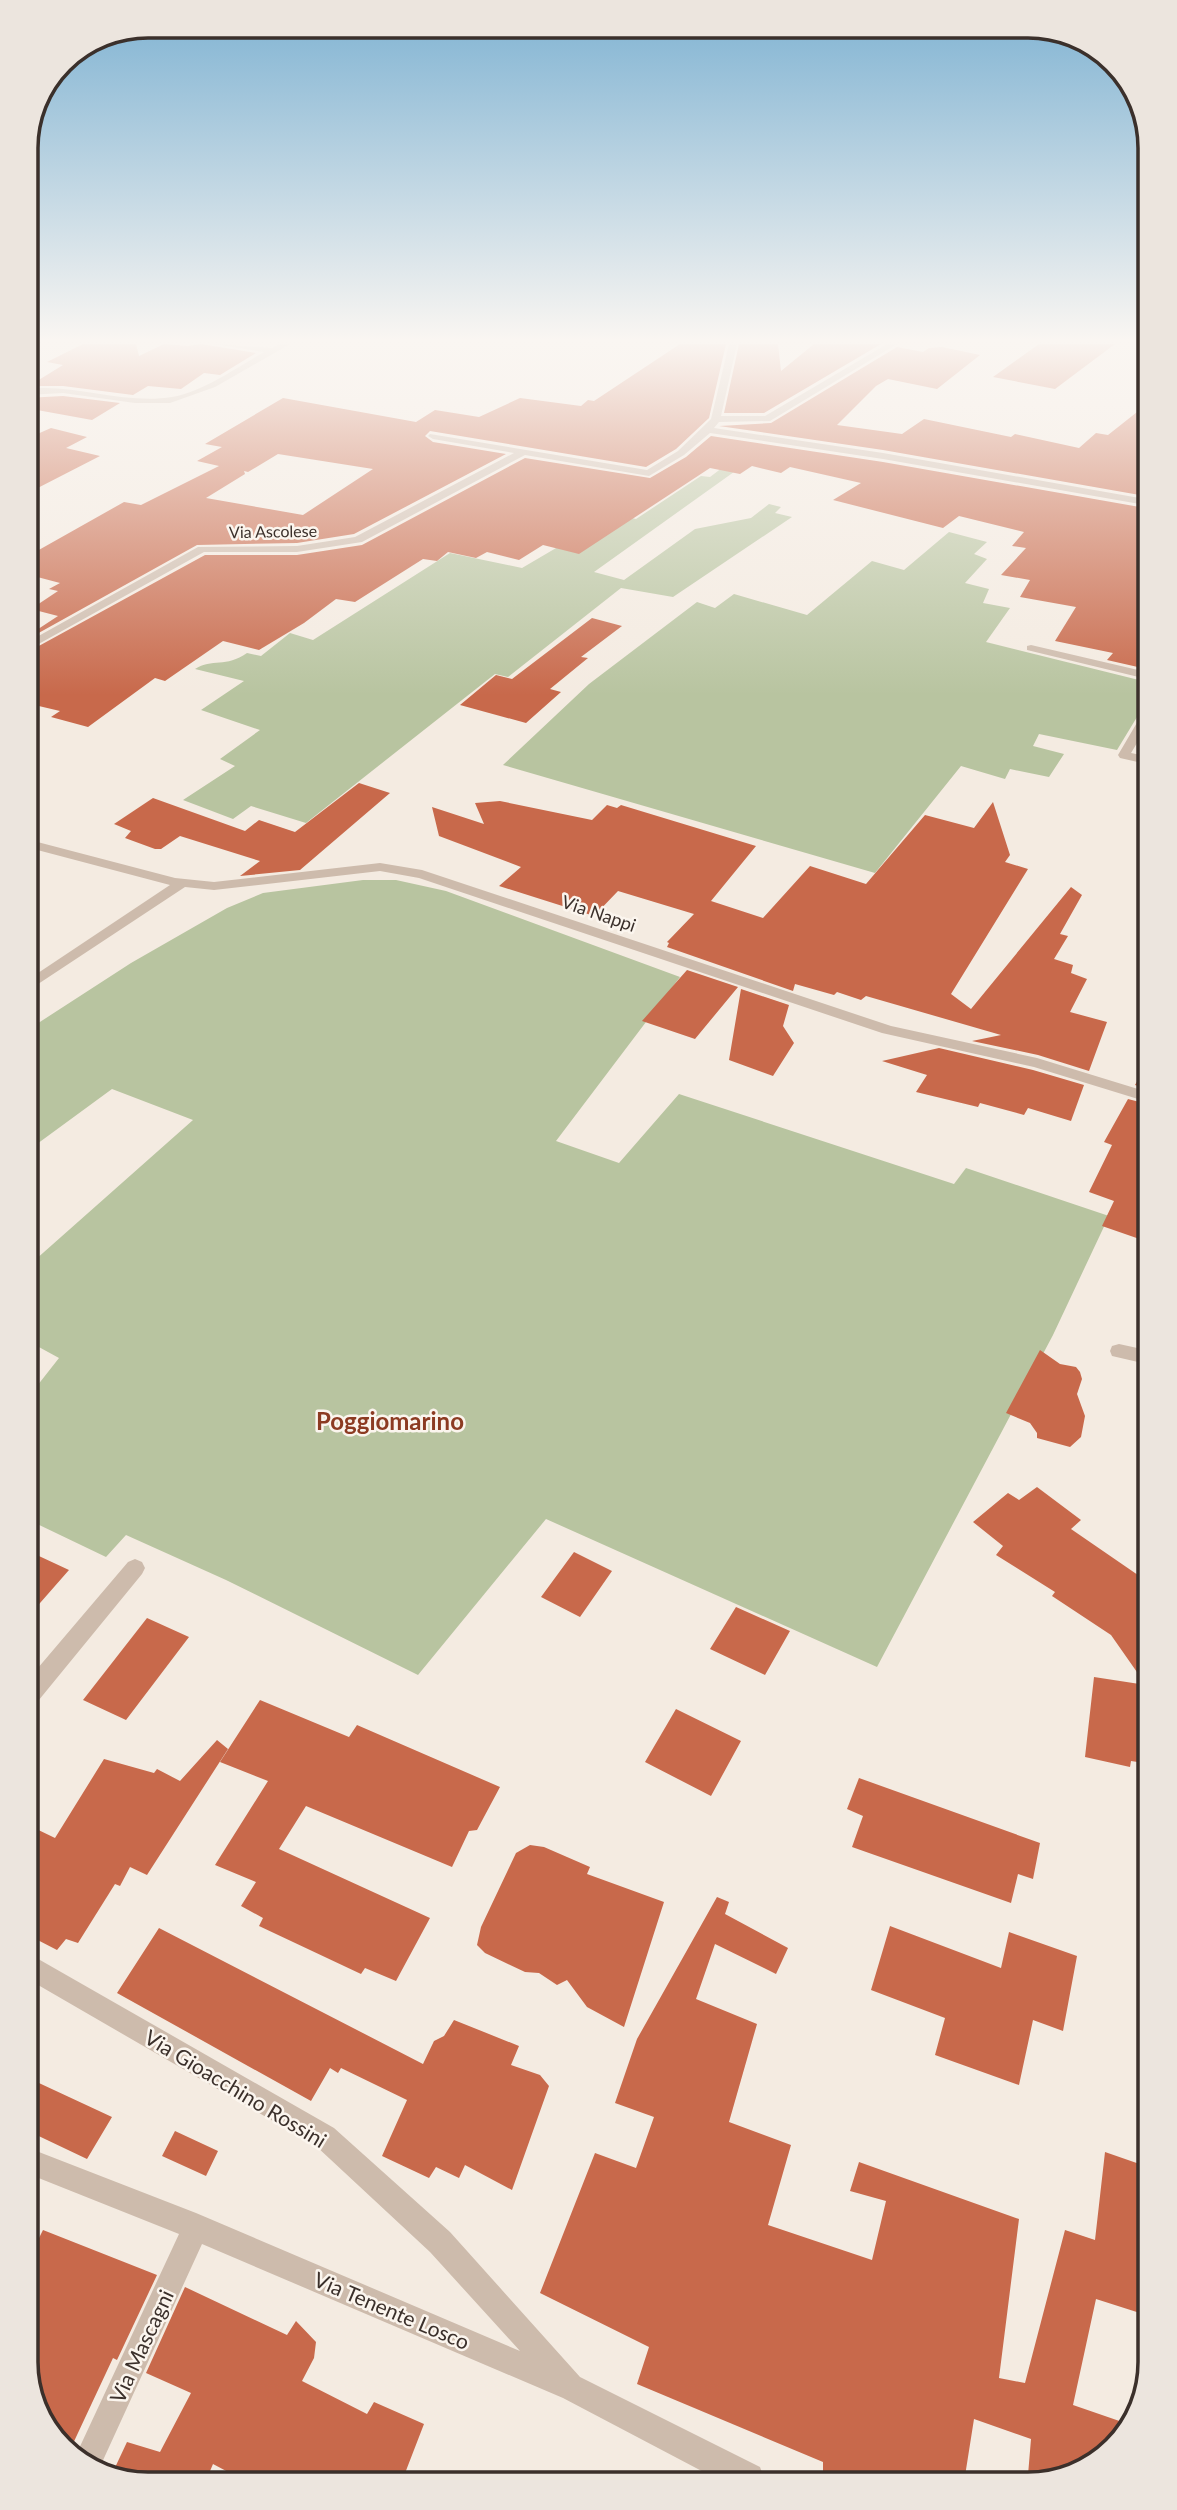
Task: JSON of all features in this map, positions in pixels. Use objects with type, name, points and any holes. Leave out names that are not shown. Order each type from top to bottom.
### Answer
[{"type":"street","name":"Via Ascolese","points":[[39,641],[202,549],[296,549],[358,540],[506,461]]},
{"type":"street","points":[[578,461],[649,473],[668,461]]},
{"type":"street","points":[[912,461],[1138,501]]},
{"type":"street","points":[[1031,648],[1138,674]]},
{"type":"street","points":[[1138,731],[1124,755],[1138,758]]},
{"type":"street","name":"Via Nappi","points":[[39,846],[182,883],[214,886],[380,867],[422,874],[887,1030],[1037,1063],[1138,1094]]},
{"type":"street","points":[[39,980],[182,883]]},
{"type":"street","points":[[1119,1351],[1138,1355]]},
{"type":"street","points":[[38,1684],[135,1568]]},
{"type":"street","name":"Via Gioacchino Rossini","points":[[38,1971],[324,2137],[440,2242],[573,2388]]},
{"type":"street","name":"Via Tenente Losco","points":[[38,2165],[196,2227],[573,2388],[735,2472]]},
{"type":"street","name":"Via Mascagni","points":[[91,2455],[196,2227]]},
{"type":"green space","points":[[731,461],[749,461],[594,572],[624,580],[695,529],[751,518],[769,504],[781,507],[775,513],[792,517],[673,597],[621,588],[508,677],[495,674],[306,823],[251,806],[233,819],[183,800],[235,766],[220,759],[260,730],[201,710],[244,681],[195,669],[239,658],[247,653],[261,656],[290,633],[313,640],[450,553],[522,568],[614,514],[636,519],[701,476],[710,477]]},
{"type":"green space","points":[[949,532],[987,542],[974,554],[987,559],[965,583],[989,589],[983,603],[1010,608],[986,642],[1138,680],[1138,715],[1117,750],[1039,734],[1033,746],[1064,754],[1049,777],[1010,769],[1005,779],[961,766],[875,873],[503,765],[589,684],[697,602],[715,608],[734,594],[807,615],[872,561],[904,570]]},
{"type":"green space","points":[[363,880],[396,880],[446,891],[680,977],[556,1141],[619,1163],[679,1094],[954,1184],[966,1168],[1109,1216],[1053,1335],[877,1667],[546,1519],[418,1675],[226,1580],[126,1535],[106,1557],[38,1525],[38,1384],[59,1358],[38,1347],[38,1257],[193,1120],[112,1089],[39,1143],[39,1023],[131,963],[227,908],[263,893]]},
{"type":"building","points":[[39,461],[90,461],[39,487]]},
{"type":"building","points":[[198,461],[266,461],[248,472],[244,471],[245,474],[206,498],[303,515],[373,469],[323,461],[492,461],[354,534],[297,543],[197,545],[39,633],[39,629],[58,616],[39,611],[39,604],[58,591],[49,589],[60,583],[39,577],[39,550],[124,502],[141,505],[219,466]]},
{"type":"building","points":[[519,461],[545,461],[650,478],[679,461],[877,461],[1138,507],[1138,667],[1107,660],[1113,653],[1055,641],[1076,607],[1020,597],[1030,580],[1001,575],[1026,548],[1012,546],[1024,532],[959,516],[943,528],[833,500],[861,483],[790,467],[781,473],[752,466],[740,474],[710,468],[579,554],[543,545],[519,560],[487,552],[476,558],[448,552],[437,561],[423,559],[355,602],[336,599],[304,623],[259,650],[223,641],[165,681],[155,678],[88,727],[51,717],[60,711],[39,706],[39,646],[205,555],[297,555],[362,545]]},
{"type":"building","points":[[611,461],[656,461],[646,467]]},
{"type":"building","points":[[946,461],[1138,461],[1138,495]]},
{"type":"building","points":[[592,618],[622,626],[581,657],[588,658],[550,689],[561,692],[526,723],[460,705],[496,675],[512,679]]},
{"type":"building","points":[[359,783],[390,793],[300,870],[240,876],[260,861],[180,836],[161,849],[155,849],[125,838],[131,831],[114,824],[153,798],[245,831],[259,820],[295,832]]},
{"type":"building","points":[[500,801],[592,820],[607,805],[617,808],[621,805],[756,846],[711,901],[763,918],[810,866],[866,884],[925,815],[974,828],[993,802],[1010,855],[1005,862],[1028,869],[951,994],[971,1009],[1071,887],[1082,895],[1060,934],[1068,936],[1054,959],[1073,965],[1071,973],[1087,979],[1070,1012],[1107,1022],[1089,1071],[1038,1055],[972,1041],[1001,1035],[866,996],[861,1000],[837,992],[834,995],[795,984],[793,991],[667,947],[667,942],[694,914],[618,891],[594,916],[499,886],[521,867],[439,836],[432,807],[484,824],[475,803]]},
{"type":"building","points":[[687,970],[738,987],[695,1039],[642,1021]]},
{"type":"building","points":[[741,989],[789,1005],[783,1026],[794,1043],[773,1076],[729,1060]]},
{"type":"building","points":[[939,1048],[1084,1085],[1071,1121],[1028,1108],[1024,1115],[980,1103],[978,1107],[916,1092],[927,1075],[882,1061]]},
{"type":"building","points":[[1128,1099],[1138,1102],[1138,1238],[1102,1226],[1114,1201],[1089,1192],[1112,1145],[1104,1142]]},
{"type":"building","points":[[1040,1350],[1060,1364],[1076,1367],[1080,1372],[1082,1379],[1077,1394],[1085,1416],[1081,1437],[1070,1447],[1037,1438],[1037,1433],[1030,1423],[1006,1413]]},
{"type":"building","points":[[1037,1487],[1081,1520],[1071,1529],[1138,1575],[1138,1674],[1111,1635],[1052,1596],[1055,1592],[996,1555],[1003,1546],[973,1522],[1008,1493],[1019,1500]]},
{"type":"building","points":[[574,1552],[612,1571],[580,1617],[541,1597]]},
{"type":"building","points":[[38,1556],[69,1570],[38,1605]]},
{"type":"building","points":[[736,1607],[790,1631],[765,1675],[710,1649]]},
{"type":"building","points":[[147,1618],[189,1637],[126,1720],[83,1700]]},
{"type":"building","points":[[1094,1677],[1138,1684],[1138,1762],[1131,1761],[1130,1767],[1085,1757]]},
{"type":"building","points":[[260,1700],[349,1737],[357,1725],[500,1787],[477,1830],[469,1831],[452,1867],[306,1806],[279,1849],[430,1918],[396,1981],[365,1968],[361,1974],[259,1926],[263,1918],[241,1906],[256,1882],[215,1865],[268,1781],[220,1762]]},
{"type":"building","points":[[676,1709],[741,1741],[711,1796],[645,1762]]},
{"type":"building","points":[[217,1740],[228,1749],[147,1875],[130,1867],[120,1886],[115,1884],[78,1943],[66,1939],[57,1950],[38,1940],[38,1830],[55,1838],[104,1759],[154,1773],[157,1769],[180,1781]]},
{"type":"building","points":[[859,1778],[1040,1843],[1033,1879],[1018,1874],[1011,1903],[852,1847],[863,1816],[847,1809]]},
{"type":"building","points":[[530,1845],[544,1847],[590,1867],[587,1874],[664,1902],[624,2027],[587,2007],[567,1980],[557,1985],[539,1973],[525,1972],[485,1953],[477,1945],[481,1927],[516,1853]]},
{"type":"building","points":[[717,1897],[729,1902],[725,1914],[788,1948],[776,1974],[715,1944],[696,1999],[757,2024],[729,2122],[791,2145],[768,2225],[872,2260],[886,2201],[850,2191],[859,2162],[1019,2219],[999,2378],[1025,2383],[1065,2230],[1095,2240],[1105,2152],[1138,2163],[1138,2312],[1096,2299],[1073,2405],[1120,2423],[1084,2457],[1050,2469],[1028,2472],[1031,2439],[974,2419],[966,2472],[823,2472],[823,2462],[637,2384],[649,2347],[540,2293],[595,2153],[636,2168],[654,2117],[615,2103],[637,2039]]},
{"type":"building","points":[[890,1926],[1001,1968],[1009,1932],[1077,1956],[1063,2031],[1033,2020],[1019,2085],[935,2055],[945,2018],[871,1990]]},
{"type":"building","points":[[159,1928],[423,2064],[434,2041],[444,2036],[454,2020],[519,2046],[511,2065],[540,2075],[549,2086],[512,2190],[465,2165],[459,2178],[436,2167],[429,2178],[382,2156],[407,2100],[341,2068],[338,2073],[330,2068],[311,2101],[117,1993]]},
{"type":"building","points":[[38,2083],[112,2117],[87,2159],[38,2136]]},
{"type":"building","points":[[175,2131],[218,2151],[206,2176],[162,2156]]},
{"type":"building","points":[[43,2230],[157,2275],[117,2360],[113,2358],[74,2442],[53,2416],[41,2383],[38,2362],[39,2238]]},
{"type":"building","points":[[185,2287],[287,2335],[296,2321],[316,2342],[314,2358],[302,2381],[367,2414],[374,2402],[424,2424],[406,2471],[226,2471],[213,2464],[210,2471],[141,2471],[115,2467],[127,2442],[160,2452],[191,2393],[146,2373]]},
{"type":"district","name":"Poggiomarino","points":[[390,1420]]}]
